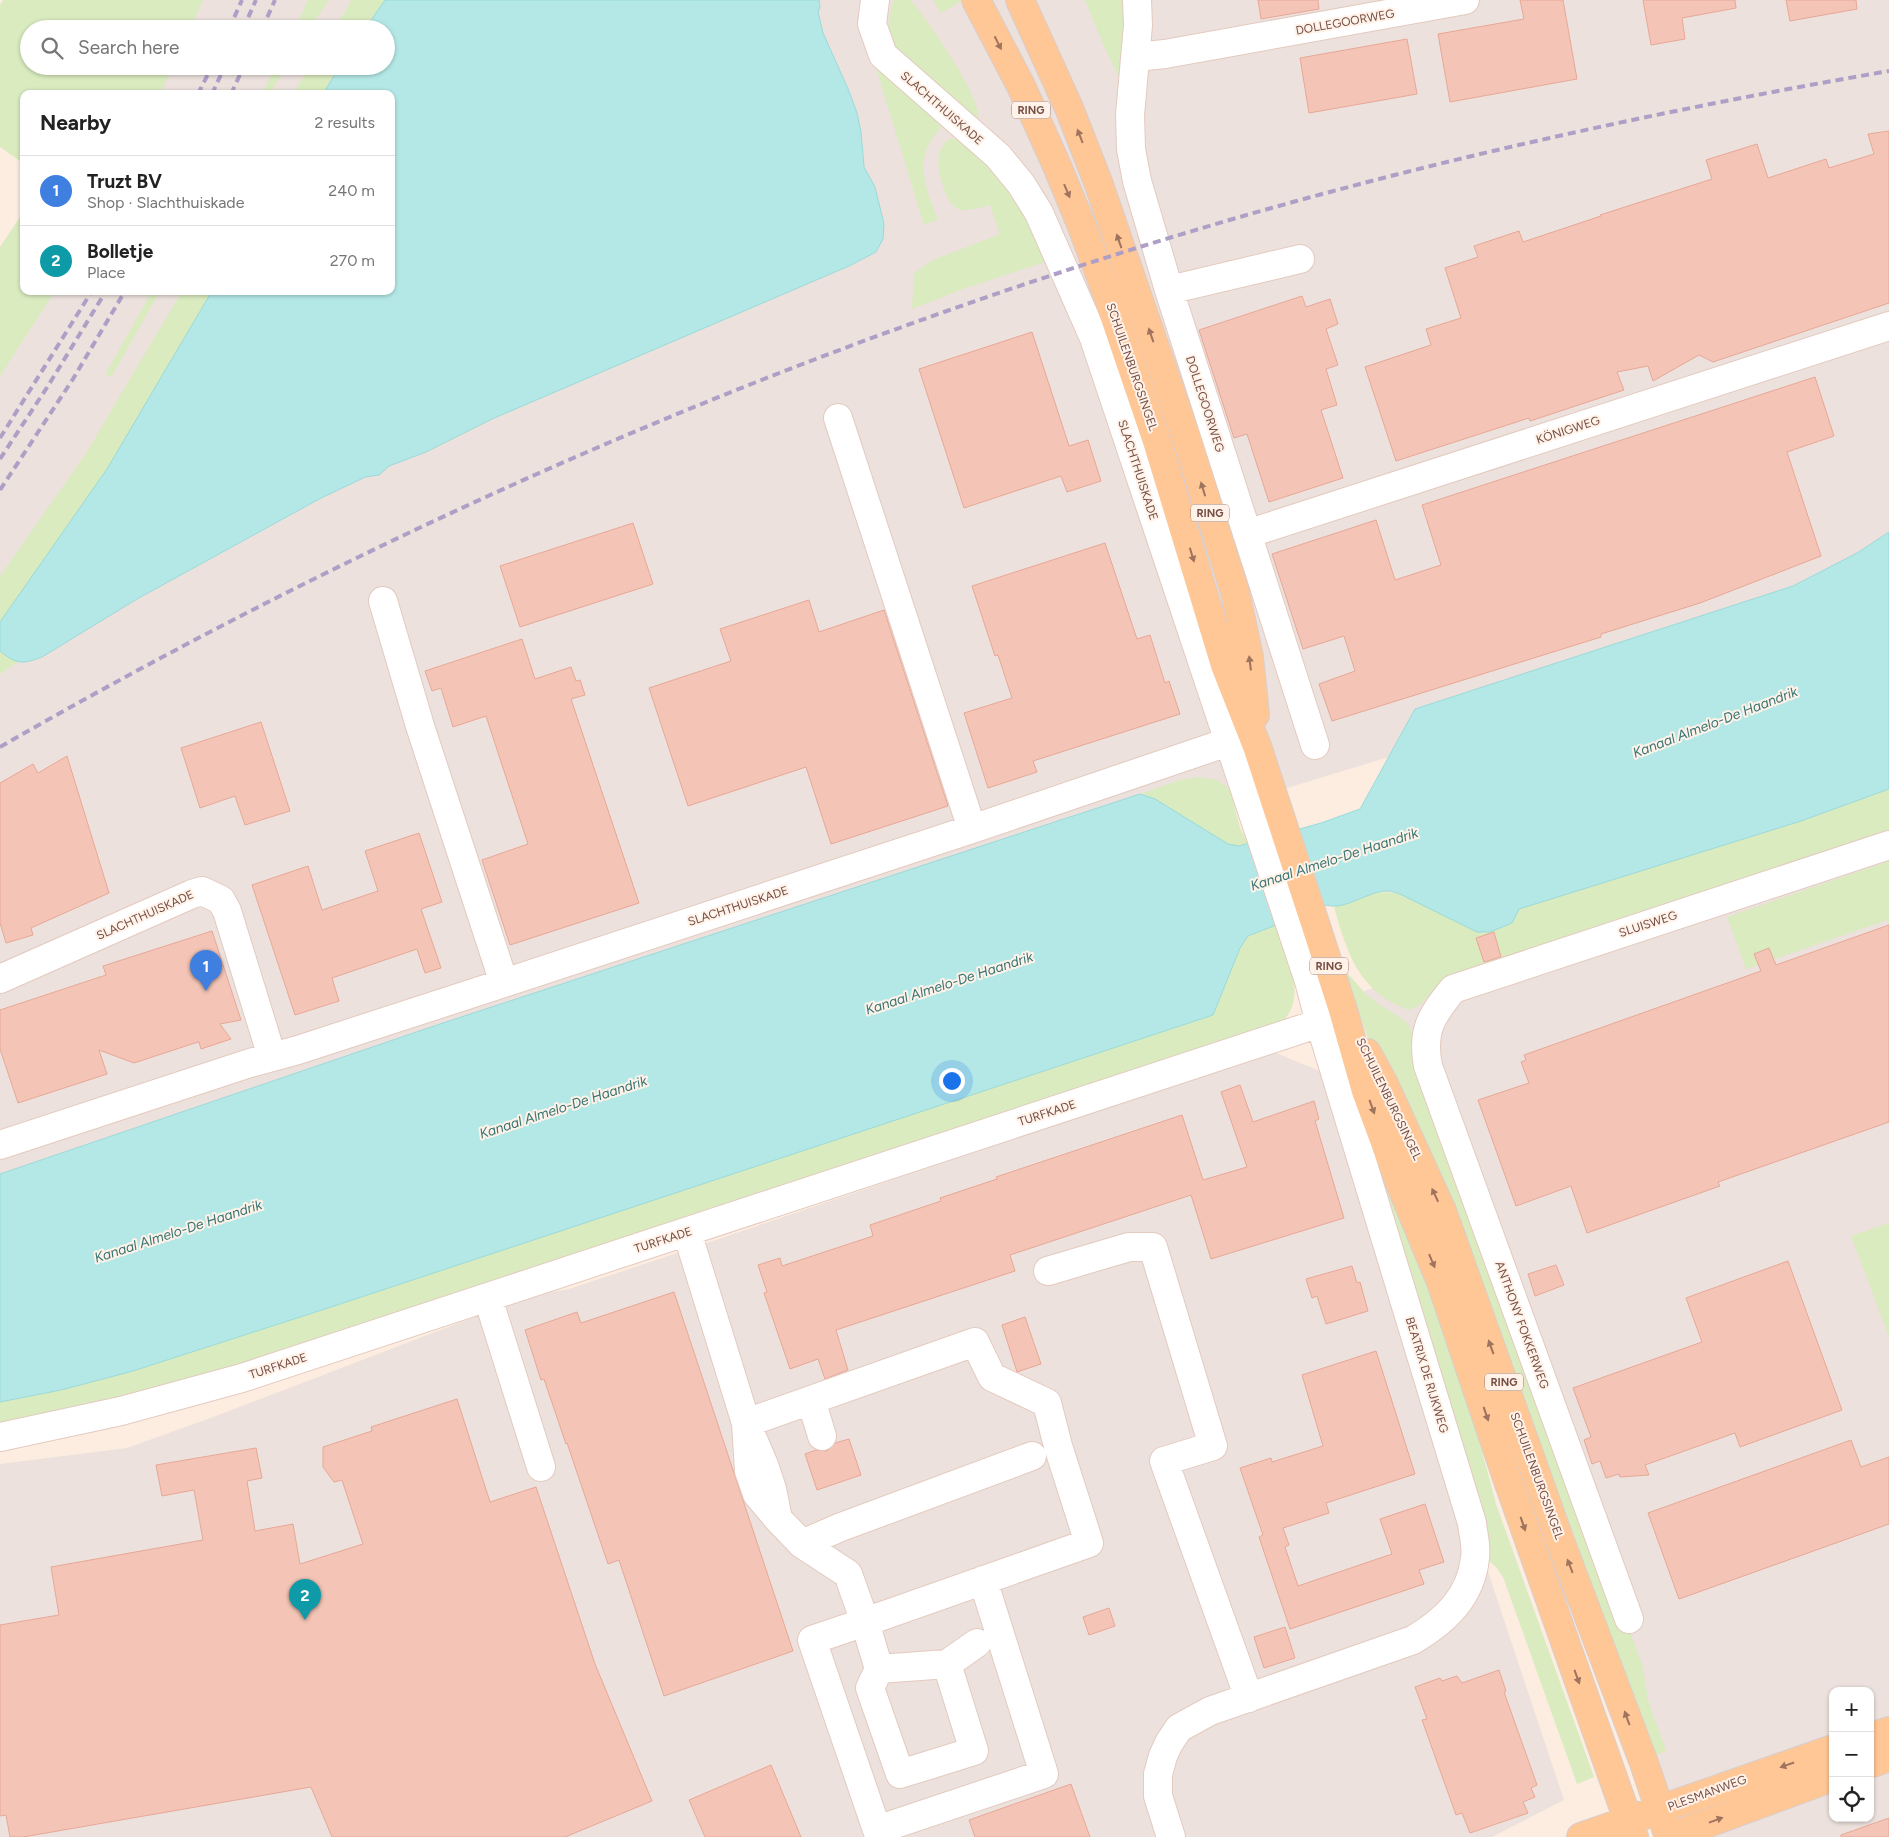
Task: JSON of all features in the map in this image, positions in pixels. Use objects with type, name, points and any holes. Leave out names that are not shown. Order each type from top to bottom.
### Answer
[{"type":"main road","name":"SCHUILENBURGSINGEL","points":[[976,0],[1020,86],[1081,224],[1157,441],[1225,665],[1257,746]]},
{"type":"main road","name":"SCHUILENBURGSINGEL","points":[[1020,0],[1069,108],[1094,172],[1186,437],[1235,592],[1249,657],[1257,746],[1272,828],[1304,926],[1343,1010],[1384,1084],[1442,1211],[1554,1524],[1660,1809]]},
{"type":"main road","name":"SCHUILENBURGSINGEL","points":[[1343,1010],[1366,1091],[1400,1184],[1441,1282],[1510,1487],[1631,1829]]},
{"type":"main road","points":[[1874,1735],[1889,1732]]},
{"type":"main road","name":"PLESMANWEG","points":[[1581,1837],[1631,1829],[1660,1809],[1829,1750]]},
{"type":"main road","points":[[1874,1763],[1889,1757]]},
{"type":"main road","points":[[1670,1837],[1829,1778]]},
{"type":"main road","name":"RING","points":[[1660,1809],[1670,1837]]},
{"type":"street","name":"SLACHTHUISKADE","points":[[0,1145],[504,983],[972,829],[1228,742],[1094,338],[1039,213],[1020,184],[998,156],[883,55],[872,24],[875,0]]},
{"type":"street","name":"DOLLEGOORWEG","points":[[1136,0],[1138,25],[1130,115],[1132,149],[1141,200],[1246,534],[1315,745]]},
{"type":"street","name":"DOLLEGOORWEG","points":[[1136,57],[1175,52],[1465,0]]},
{"type":"street","points":[[1169,290],[1300,259]]},
{"type":"street","name":"KÖNIGWEG","points":[[1246,534],[1889,326]]},
{"type":"street","points":[[838,418],[972,829]]},
{"type":"street","points":[[383,601],[420,726],[504,983]]},
{"type":"street","points":[[1228,742],[1272,828]]},
{"type":"street","name":"SLUISWEG","points":[[1427,1029],[1435,1011],[1453,989],[1889,845]]},
{"type":"street","name":"SLACHTHUISKADE","points":[[0,979],[202,890],[221,900],[227,911],[272,1057]]},
{"type":"street","name":"BEATRIX DE RIJKWEG","points":[[1170,1837],[1158,1796],[1158,1774],[1169,1743],[1179,1728],[1210,1712],[1413,1640],[1434,1628],[1454,1609],[1468,1586],[1476,1557],[1472,1523],[1320,1023],[1309,981],[1304,926]]},
{"type":"street","name":"TURFKADE","points":[[0,1437],[121,1411],[242,1378],[1320,1023]]},
{"type":"street","name":"ANTHONY FOKKERWEG","points":[[1427,1029],[1424,1050],[1428,1066],[1629,1619]]},
{"type":"street","points":[[687,1232],[746,1423],[761,1480],[778,1519],[802,1544],[848,1574],[879,1669],[870,1688],[900,1774],[974,1751],[947,1664]]},
{"type":"street","points":[[1048,1271],[1129,1247],[1153,1247],[1213,1446],[1164,1461],[1249,1698]]},
{"type":"street","points":[[488,1298],[542,1467]]},
{"type":"street","points":[[746,1423],[975,1342],[992,1377],[1047,1402],[1058,1446],[1090,1543],[983,1580],[812,1640],[877,1830],[1044,1774],[983,1580]]},
{"type":"street","points":[[811,1400],[822,1436]]},
{"type":"street","points":[[802,1544],[841,1527],[1032,1456]]},
{"type":"street","points":[[879,1669],[947,1664],[977,1642]]},
{"type":"shaded area","points":[[180,0],[1889,0],[1889,545],[1722,655],[0,1182],[0,373],[38,295],[395,295],[395,90],[137,90],[144,75],[395,75],[395,20],[170,20]]},
{"type":"shaded area","points":[[1889,816],[1889,1837],[1658,1837],[1358,993],[1761,864]]},
{"type":"shaded area","points":[[1271,1051],[1322,1072],[1564,1800],[1492,1837],[0,1837],[0,1464],[127,1448],[216,1416],[529,1296],[569,1289]]},
{"type":"green space","points":[[3,0],[203,0],[194,20],[20,20],[20,75],[169,75],[162,90],[20,90],[20,161],[0,147],[0,5]]},
{"type":"green space","points":[[308,0],[329,0],[315,20],[299,20]]},
{"type":"green space","points":[[351,0],[385,0],[371,20],[340,20]]},
{"type":"green space","points":[[894,0],[911,0],[941,41],[973,96],[978,111],[978,122],[930,82],[896,47],[889,29],[890,14]]},
{"type":"green space","points":[[933,0],[961,0],[961,1],[941,13]]},
{"type":"green space","points":[[1085,0],[1124,0],[1127,9],[1120,79],[1106,51]]},
{"type":"green space","points":[[876,68],[945,121],[925,153],[925,181],[937,220],[924,225]]},
{"type":"green space","points":[[272,75],[281,75],[272,90],[264,90]]},
{"type":"green space","points":[[305,75],[335,75],[325,90],[295,90]]},
{"type":"green space","points":[[949,139],[963,139],[969,142],[1003,183],[1022,212],[1048,261],[963,289],[912,309],[914,273],[933,260],[1000,234],[990,205],[961,210],[953,206],[945,193],[938,162],[941,148]]},
{"type":"green space","points":[[20,217],[20,295],[52,295],[0,376],[0,247]]},
{"type":"green space","points":[[150,295],[158,295],[112,376],[105,375]]},
{"type":"green space","points":[[180,295],[210,295],[107,469],[0,622],[0,576],[85,455]]},
{"type":"green space","points":[[0,651],[18,662],[0,674]]},
{"type":"green space","points":[[1198,777],[1217,780],[1230,789],[1240,828],[1248,843],[1239,846],[1228,844],[1155,799],[1140,794],[1180,780]]},
{"type":"green space","points":[[1889,789],[1889,832],[1454,978],[1437,986],[1420,1005],[1409,1010],[1392,1003],[1367,982],[1350,955],[1334,907],[1376,893],[1393,893],[1402,895],[1484,933],[1512,923],[1518,909],[1801,821]]},
{"type":"green space","points":[[1889,861],[1889,925],[1887,920],[1746,969],[1727,917]]},
{"type":"green space","points":[[1275,925],[1289,960],[1294,986],[1294,998],[1291,1010],[1284,1020],[1267,1031],[245,1367],[0,1428],[0,1402],[61,1390],[133,1371],[1213,1015],[1240,948],[1248,936]]},
{"type":"green space","points":[[1342,967],[1366,994],[1410,1026],[1415,1060],[1643,1667],[1648,1700],[1666,1751],[1649,1757],[1425,1155],[1367,1036]]},
{"type":"green space","points":[[1343,1049],[1465,1387],[1496,1504],[1594,1777],[1577,1784],[1503,1577],[1487,1559]]},
{"type":"green space","points":[[1889,1223],[1889,1337],[1851,1236]]},
{"type":"water","points":[[385,0],[819,0],[820,7],[818,12],[823,33],[857,113],[861,132],[864,167],[875,187],[884,224],[883,239],[876,252],[849,266],[492,419],[426,452],[389,466],[379,475],[365,477],[321,498],[137,599],[42,657],[25,662],[11,659],[0,651],[0,622],[107,469],[210,295],[395,295],[395,90],[325,90],[335,75],[395,75],[395,20],[371,20]]},
{"type":"water","name":"Kanaal Almelo-De Haandrik","points":[[1889,532],[1889,789],[1801,821],[1519,909],[1512,923],[1490,932],[1477,932],[1391,891],[1372,894],[1341,905],[1327,905],[1248,936],[1240,948],[1213,1015],[133,1371],[61,1390],[0,1402],[0,1174],[440,1024],[1140,794],[1155,799],[1228,844],[1239,846],[1321,823],[1360,809],[1415,709],[1793,586],[1857,553]]},
{"type":"building","points":[[1258,0],[1318,0],[1319,9],[1261,19]]},
{"type":"building","points":[[1520,0],[1563,0],[1577,79],[1450,102],[1438,34],[1524,19]]},
{"type":"building","points":[[1643,0],[1735,0],[1736,8],[1682,18],[1685,39],[1651,45]]},
{"type":"building","points":[[1786,0],[1856,0],[1857,9],[1790,21]]},
{"type":"building","points":[[1407,39],[1417,94],[1309,113],[1300,58]]},
{"type":"building","points":[[1889,131],[1889,303],[1713,362],[1699,355],[1653,381],[1648,366],[1617,372],[1624,390],[1530,421],[1529,418],[1396,461],[1365,367],[1431,345],[1426,329],[1461,318],[1445,268],[1478,257],[1474,246],[1519,231],[1523,242],[1712,179],[1706,160],[1757,144],[1768,178],[1826,159],[1829,168],[1874,154],[1868,134]]},
{"type":"building","points":[[1302,296],[1306,307],[1330,299],[1338,324],[1326,329],[1338,365],[1326,369],[1337,405],[1321,410],[1343,478],[1269,502],[1247,434],[1234,438],[1199,330]]},
{"type":"building","points":[[1032,332],[1069,446],[1088,440],[1101,481],[1067,492],[1061,476],[964,508],[919,369]]},
{"type":"building","points":[[1815,377],[1834,436],[1787,452],[1821,556],[1700,603],[1601,634],[1601,637],[1332,721],[1319,684],[1355,671],[1344,636],[1303,649],[1272,554],[1376,520],[1395,580],[1441,565],[1422,505]]},
{"type":"building","points":[[633,523],[653,584],[520,627],[500,566]]},
{"type":"building","points":[[1105,543],[1137,639],[1150,635],[1165,683],[1169,681],[1180,714],[1033,761],[1037,772],[988,788],[964,713],[1012,698],[998,655],[995,656],[972,586]]},
{"type":"building","points":[[809,600],[819,632],[884,610],[948,806],[831,844],[806,767],[688,806],[649,688],[731,661],[720,629]]},
{"type":"building","points":[[522,639],[535,679],[571,667],[576,681],[580,680],[585,695],[571,699],[639,903],[510,945],[482,860],[528,844],[486,716],[453,727],[441,688],[432,691],[425,671]]},
{"type":"building","points":[[261,722],[290,811],[245,825],[235,796],[200,808],[181,748]]},
{"type":"building","points":[[67,756],[109,893],[31,928],[33,935],[6,943],[0,923],[0,783],[33,764],[38,773]]},
{"type":"building","points":[[419,833],[442,902],[421,909],[441,968],[425,973],[417,949],[332,978],[339,1001],[295,1015],[252,885],[308,866],[322,910],[378,891],[365,851]]},
{"type":"building","points":[[1889,925],[1889,1122],[1718,1182],[1720,1186],[1587,1233],[1571,1186],[1516,1206],[1478,1100],[1529,1083],[1521,1062],[1526,1060],[1524,1055],[1761,971],[1754,954],[1769,948],[1776,965]]},
{"type":"building","points":[[212,931],[241,1020],[220,1024],[231,1039],[201,1049],[199,1042],[134,1063],[99,1050],[107,1074],[18,1103],[0,1049],[0,1010],[106,975],[103,966]]},
{"type":"building","points":[[1494,932],[1501,957],[1484,962],[1476,938]]},
{"type":"building","points":[[1240,1085],[1253,1122],[1314,1101],[1319,1119],[1315,1121],[1344,1218],[1211,1259],[1191,1195],[1010,1255],[1015,1271],[836,1330],[848,1370],[825,1379],[818,1359],[790,1369],[764,1293],[767,1292],[758,1265],[780,1258],[782,1266],[873,1236],[870,1225],[941,1201],[940,1198],[997,1179],[996,1177],[1182,1115],[1203,1180],[1247,1167],[1221,1092]]},
{"type":"building","points":[[1788,1261],[1842,1410],[1740,1447],[1735,1433],[1645,1465],[1649,1475],[1620,1477],[1619,1474],[1606,1478],[1600,1461],[1592,1464],[1584,1440],[1591,1437],[1573,1388],[1702,1342],[1686,1298]]},
{"type":"building","points":[[1556,1265],[1564,1285],[1535,1296],[1528,1274]]},
{"type":"building","points":[[1352,1266],[1357,1283],[1360,1282],[1368,1311],[1326,1324],[1317,1296],[1312,1298],[1306,1279]]},
{"type":"building","points":[[674,1292],[793,1651],[664,1696],[619,1560],[608,1564],[567,1443],[544,1379],[541,1380],[525,1330],[577,1312],[581,1323]]},
{"type":"building","points":[[1025,1317],[1041,1364],[1017,1372],[1002,1325]]},
{"type":"building","points":[[1376,1351],[1415,1474],[1326,1503],[1329,1513],[1283,1528],[1289,1545],[1285,1547],[1298,1586],[1392,1554],[1380,1519],[1425,1504],[1444,1562],[1419,1570],[1424,1584],[1290,1629],[1259,1537],[1263,1535],[1240,1468],[1271,1458],[1272,1462],[1323,1446],[1302,1375]]},
{"type":"building","points":[[457,1399],[490,1502],[536,1487],[595,1664],[652,1801],[565,1837],[332,1837],[311,1787],[23,1837],[10,1837],[6,1815],[0,1816],[0,1625],[59,1615],[51,1567],[203,1540],[194,1490],[162,1496],[156,1465],[256,1448],[262,1478],[247,1481],[255,1531],[293,1524],[300,1564],[363,1544],[342,1480],[334,1482],[323,1467],[323,1447],[372,1431],[371,1427]]},
{"type":"building","points":[[849,1439],[861,1475],[817,1490],[805,1454],[816,1450],[827,1451],[835,1443]]},
{"type":"building","points":[[1851,1440],[1861,1467],[1889,1457],[1889,1524],[1679,1599],[1648,1513]]},
{"type":"building","points":[[1109,1608],[1115,1626],[1089,1635],[1083,1617]]},
{"type":"building","points":[[1285,1627],[1295,1658],[1264,1668],[1254,1637]]},
{"type":"building","points":[[1499,1670],[1506,1691],[1504,1692],[1537,1785],[1531,1788],[1535,1797],[1523,1802],[1528,1813],[1470,1833],[1462,1813],[1456,1815],[1422,1720],[1427,1719],[1415,1687],[1440,1678],[1442,1681],[1457,1676],[1462,1683]]},
{"type":"building","points":[[771,1765],[801,1837],[705,1837],[689,1800]]},
{"type":"building","points":[[1071,1784],[1090,1837],[975,1837],[969,1820]]},
{"type":"building","points":[[1889,1818],[1889,1837],[1841,1837],[1841,1835]]},
{"type":"railway","points":[[233,20],[242,0]]},
{"type":"railway","points":[[247,20],[256,0]]},
{"type":"railway","points":[[266,20],[275,0]]},
{"type":"railway","points":[[0,747],[140,669],[282,595],[425,525],[570,459],[717,398],[866,340],[1016,287],[1169,238],[1347,187],[1526,143],[1617,123],[1889,71]]},
{"type":"railway","points":[[200,90],[208,75]]},
{"type":"railway","points":[[214,90],[221,75]]},
{"type":"railway","points":[[233,90],[240,75]]},
{"type":"railway","points":[[0,438],[89,295]]},
{"type":"railway","points":[[0,459],[48,386],[104,295]]},
{"type":"railway","points":[[0,490],[73,379],[123,295]]},
{"type":"place","name":"Truzt BV","points":[[206,991]]},
{"type":"place","name":"Bolletje","points":[[305,1620]]}]
